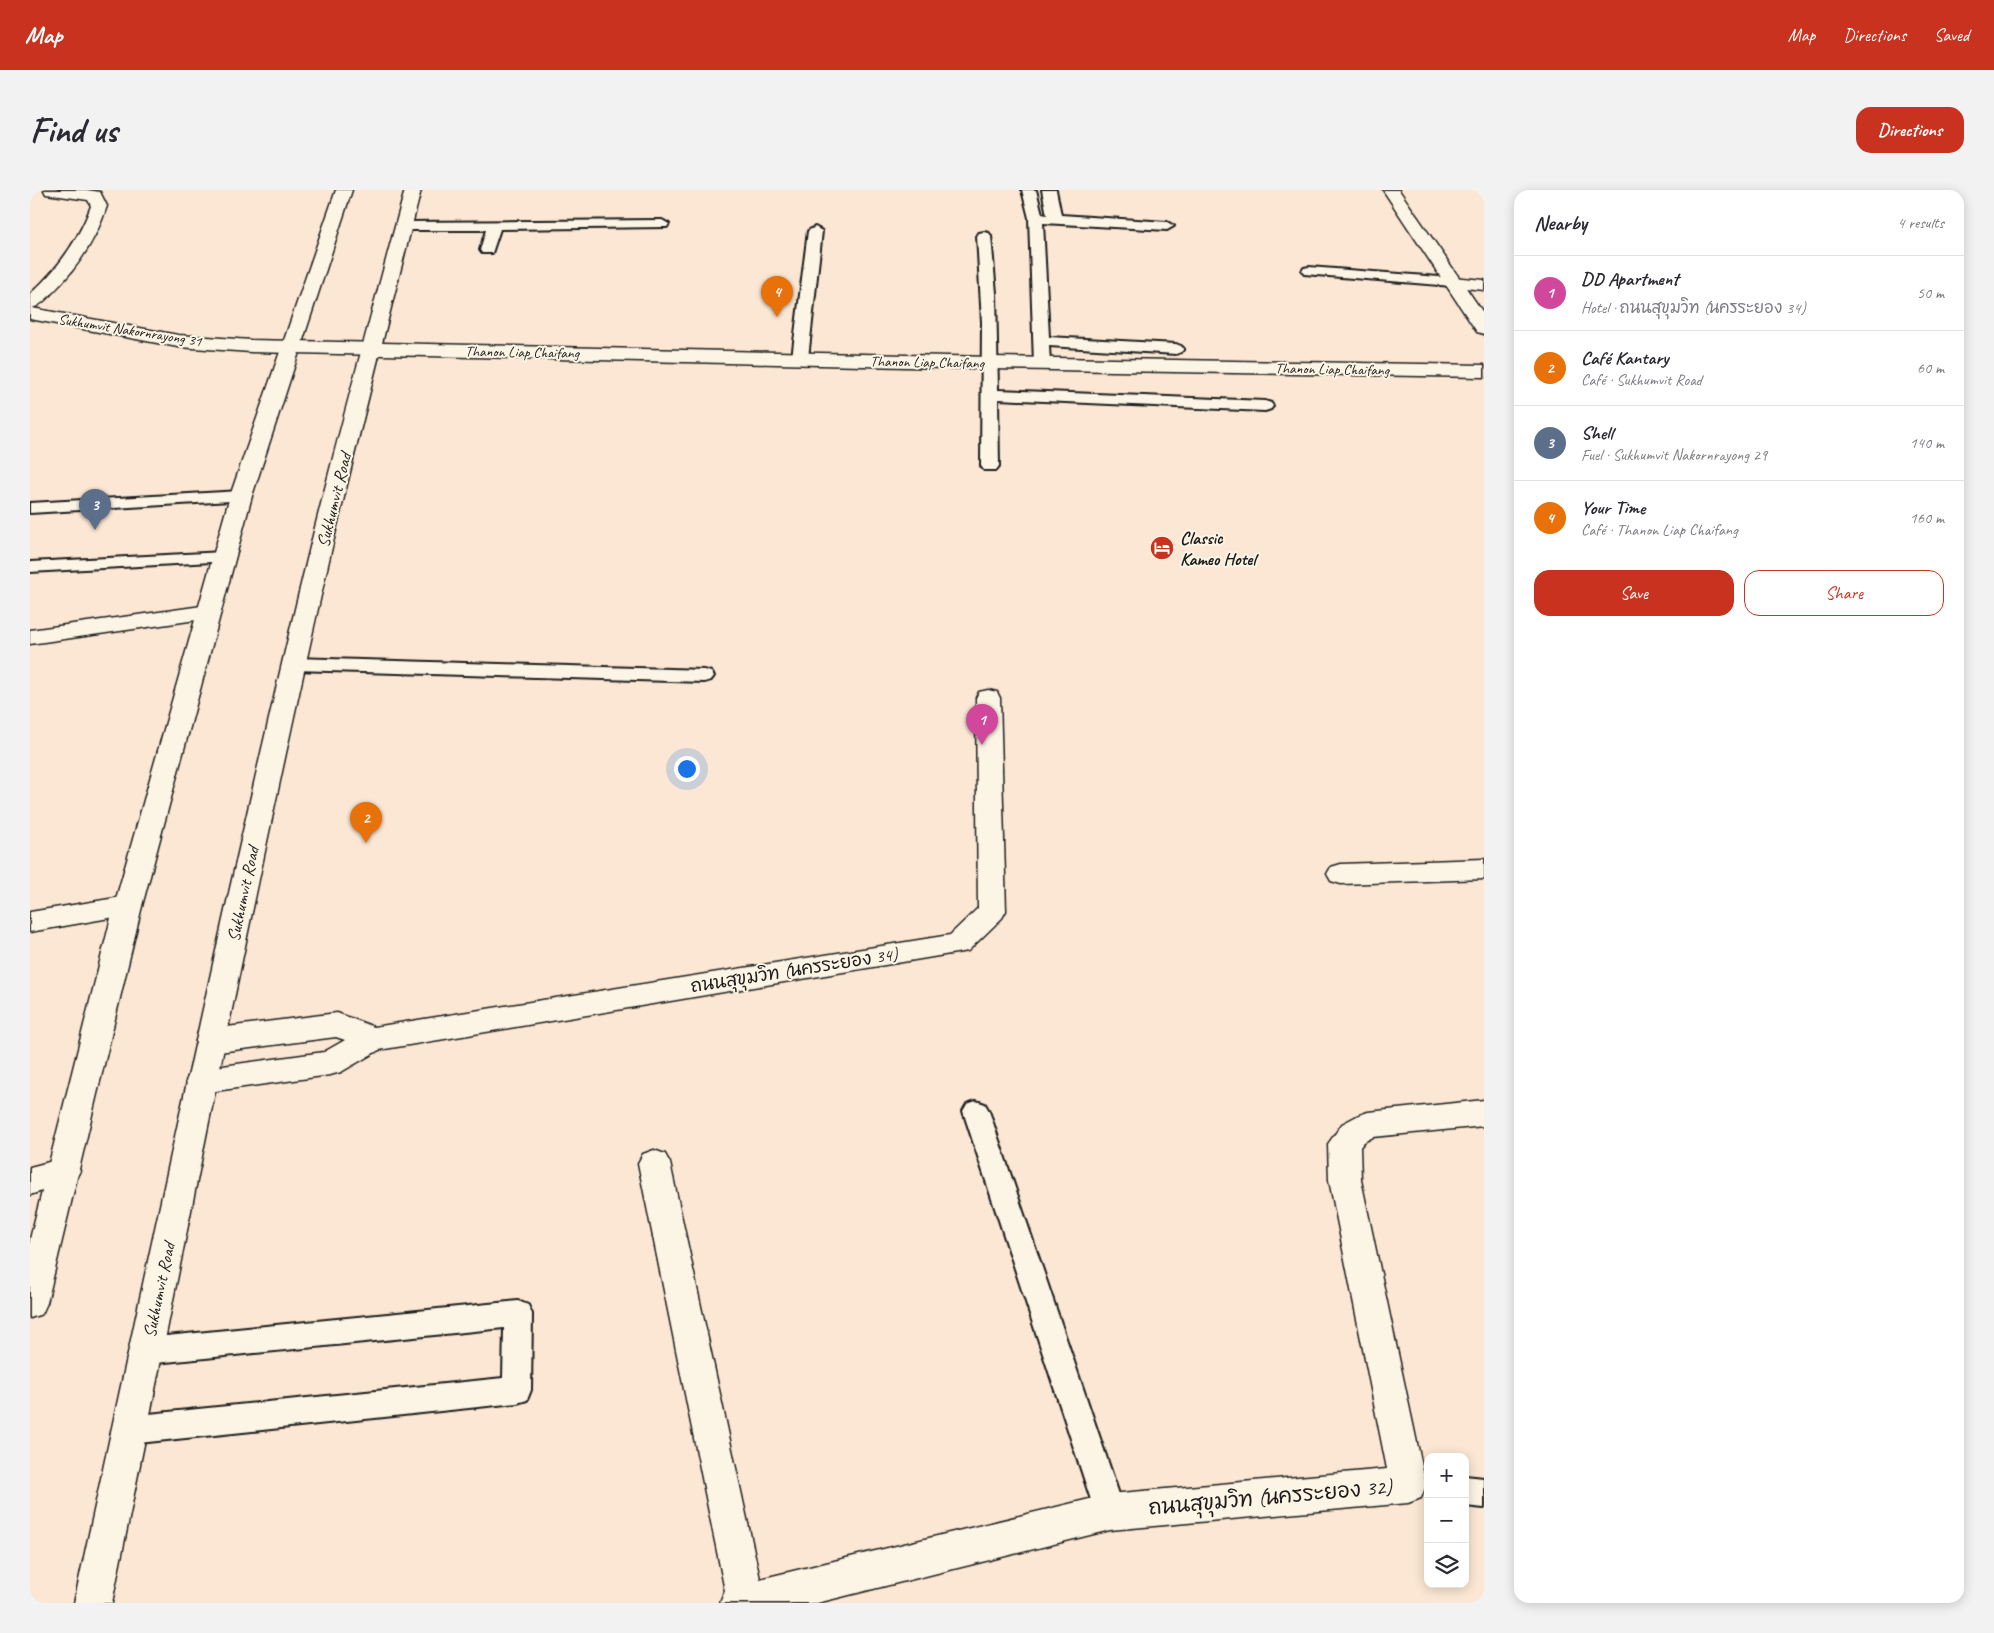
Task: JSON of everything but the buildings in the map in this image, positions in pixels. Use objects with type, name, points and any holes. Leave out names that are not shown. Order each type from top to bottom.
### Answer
[{"type":"street","points":[[30,303],[46,290],[74,260],[94,222],[99,206],[94,196],[52,190]]},
{"type":"street","points":[[30,1303],[64,1172],[128,906],[241,496],[344,190]]},
{"type":"street","name":"Sukhumvit Road","points":[[93,1603],[201,1081],[294,664],[370,349],[413,190]]},
{"type":"street","points":[[1391,190],[1484,328]]},
{"type":"street","points":[[1452,282],[1484,285]]},
{"type":"street","name":"Sukhumvit Nakornrayong 31","points":[[30,314],[178,341],[370,349]]},
{"type":"street","name":"Thanon Liap Chaifang","points":[[370,349],[990,363],[1484,371]]},
{"type":"street","points":[[30,637],[209,612]]},
{"type":"street","name":"ถนนสุขุมวิท (นครระยอง 34)","points":[[201,1081],[330,1063],[373,1039],[958,944],[992,911],[988,698]]},
{"type":"street","points":[[1341,874],[1484,869]]},
{"type":"street","points":[[30,922],[128,906]]},
{"type":"street","points":[[211,1041],[337,1025],[373,1039]]},
{"type":"street","name":"ถนนสุขุมวิท (นครระยอง 32)","points":[[742,1602],[1110,1512],[1418,1486],[1346,1180],[1344,1144],[1352,1133],[1368,1125],[1484,1114]]},
{"type":"street","points":[[654,1163],[742,1602]]},
{"type":"street","points":[[30,1181],[64,1172]]},
{"type":"lane","points":[[1029,190],[1036,218],[1042,364]]},
{"type":"lane","points":[[1049,190],[1055,219]]},
{"type":"lane","points":[[1036,218],[1167,226]]},
{"type":"lane","points":[[403,226],[662,224]]},
{"type":"lane","points":[[487,250],[494,225]]},
{"type":"lane","points":[[800,358],[815,231]]},
{"type":"lane","points":[[984,236],[988,278],[990,466]]},
{"type":"lane","points":[[1309,271],[1452,282]]},
{"type":"lane","points":[[1041,341],[1176,349]]},
{"type":"lane","points":[[990,394],[1265,406]]},
{"type":"lane","points":[[30,508],[241,496]]},
{"type":"lane","points":[[30,566],[224,557]]},
{"type":"lane","points":[[294,664],[704,676]]},
{"type":"lane","points":[[976,1111],[1110,1512]]},
{"type":"lane","points":[[130,1430],[517,1390],[518,1314],[146,1351]]},
{"type":"lane","points":[[1469,1491],[1484,1493]]},
{"type":"place","name":"Your Time","points":[[777,317]]},
{"type":"place","name":"Shell","points":[[95,530]]},
{"type":"place","name":"Classic Kameo Hotel","points":[[1162,548]]},
{"type":"place","name":"DD Apartment","points":[[982,745]]},
{"type":"place","name":"Café Kantary","points":[[366,843]]}]
